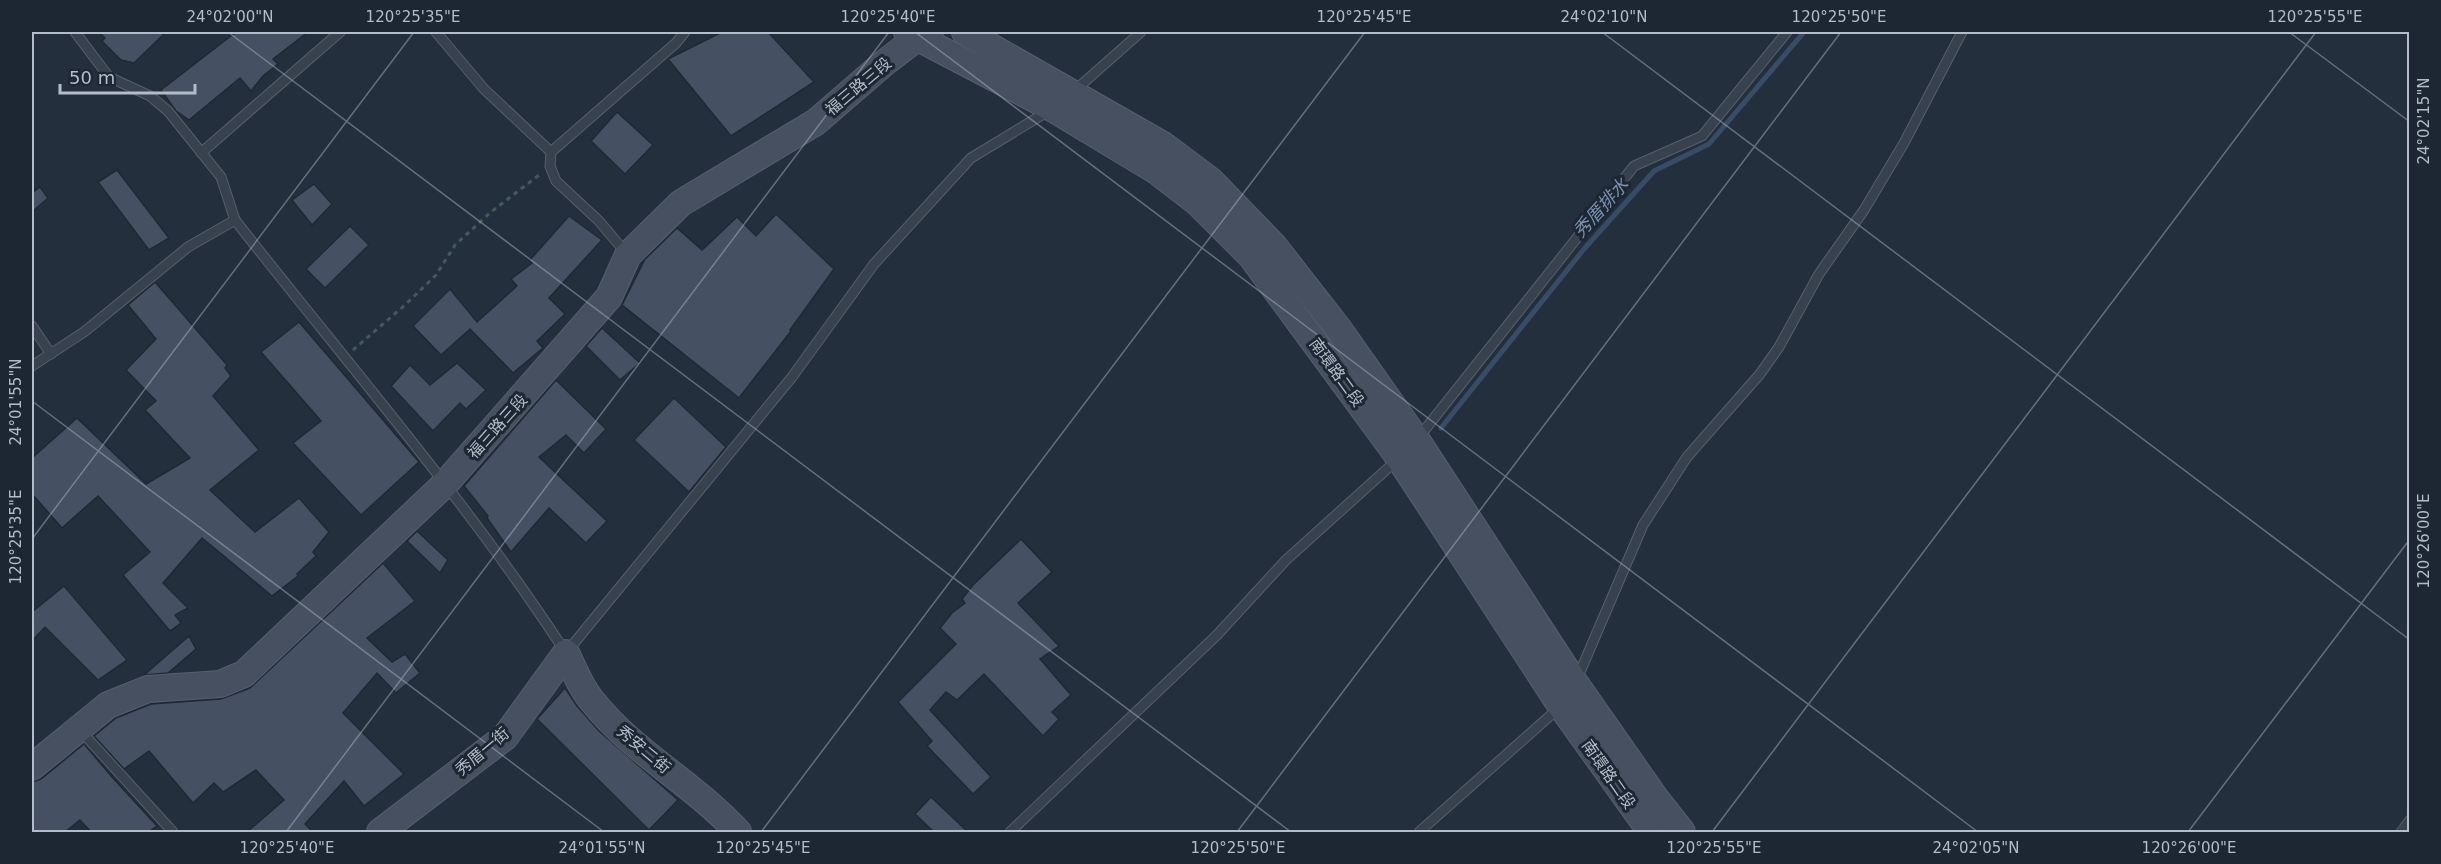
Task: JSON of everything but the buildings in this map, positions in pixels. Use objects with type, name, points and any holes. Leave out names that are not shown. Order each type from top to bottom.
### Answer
[{"type":"street","name":"南環路二段","points":[[965,32],[1063,100],[1198,203],[1251,256],[1408,449],[1568,694],[1651,832]]},
{"type":"street","name":"南環路二段","points":[[918,34],[1063,100]]},
{"type":"street","name":"福三路三段","points":[[32,767],[108,705],[148,689],[220,684],[244,674],[445,484],[609,297],[628,255],[681,203],[816,122],[918,34]]},
{"type":"street","name":"秀厝一街","points":[[380,832],[505,737],[566,653]]},
{"type":"street","name":"秀安二街","points":[[566,653],[591,701],[627,736],[715,808],[738,832]]},
{"type":"street","name":"南環路二段","points":[[1568,694],[1682,832]]},
{"type":"lane","points":[[75,32],[109,77],[150,96],[168,111],[221,177],[234,220],[445,484],[566,653],[792,377],[874,264],[971,158],[1063,100],[1141,32]]},
{"type":"lane","points":[[201,153],[340,32]]},
{"type":"lane","points":[[435,32],[484,89],[551,152]]},
{"type":"lane","points":[[628,255],[599,221],[556,181],[550,166],[551,152],[676,44],[685,32]]},
{"type":"lane","points":[[1010,832],[1217,635],[1286,560],[1408,449],[1634,166],[1702,136],[1787,32]]},
{"type":"lane","points":[[1419,832],[1543,720],[1568,694],[1643,525],[1687,457],[1760,374],[1779,347],[1819,274],[1864,210],[1904,143],[1962,32]]},
{"type":"lane","points":[[32,366],[84,332],[188,247],[234,220]]},
{"type":"lane","points":[[32,327],[51,354]]},
{"type":"lane","points":[[78,728],[173,832]]},
{"type":"lane","points":[[2401,832],[2409,820]]},
{"type":"path","points":[[343,358],[413,298],[436,275],[455,245],[491,212],[550,166]]},
{"type":"waterway","name":"秀厝排水","points":[[1441,428],[1584,249],[1654,171],[1709,144],[1804,32]]}]
